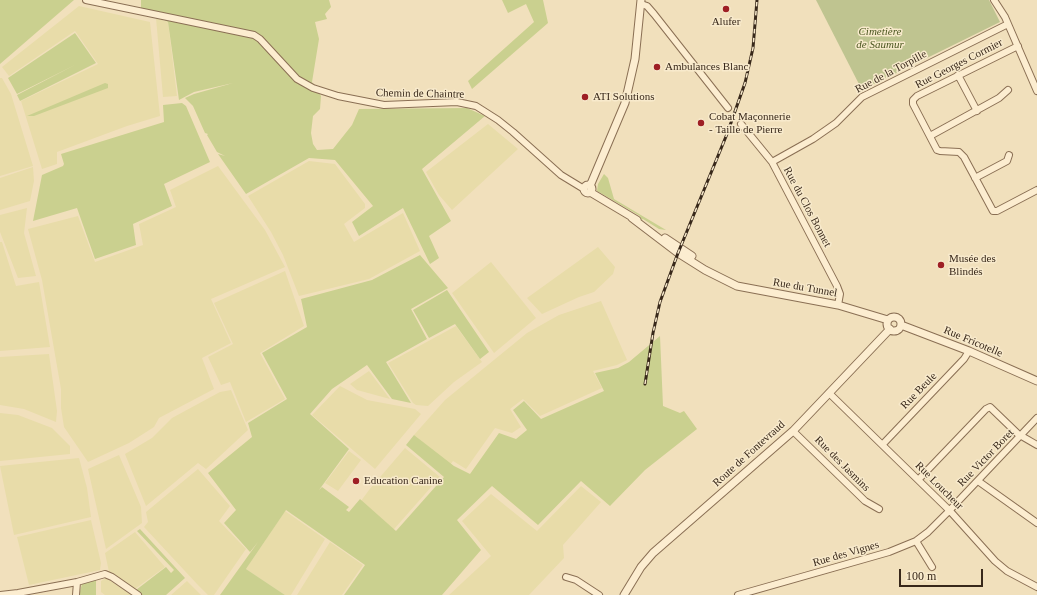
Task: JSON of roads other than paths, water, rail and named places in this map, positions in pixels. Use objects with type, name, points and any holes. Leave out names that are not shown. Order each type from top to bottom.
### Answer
[{"type":"street","name":"Chemin de Chaintre","points":[[86,0],[254,35],[260,39],[281,64],[297,79],[313,88],[338,96],[384,105],[457,102],[476,106],[513,132],[561,175],[588,189]]},
{"type":"street","points":[[994,0],[1008,24],[1037,91]]},
{"type":"street","points":[[588,189],[625,103],[635,59],[641,2],[654,14],[728,108]]},
{"type":"street","name":"Rue de la Torpille","points":[[772,162],[813,139],[836,123],[862,96],[1008,24]]},
{"type":"street","name":"Rue Georges Cormier","points":[[1018,46],[916,96],[913,100],[913,104],[940,152],[961,154],[993,211],[997,211],[1037,190]]},
{"type":"street","points":[[958,75],[977,111]]},
{"type":"street","points":[[930,136],[977,111],[999,98],[1008,90]]},
{"type":"street","name":"Rue du Clos Bonnet","points":[[742,124],[772,162],[837,286],[840,294],[838,305]]},
{"type":"street","points":[[975,178],[1008,161],[1009,155]]},
{"type":"street","name":"Rue du Tunnel","points":[[588,189],[632,218],[678,253],[718,277],[746,289],[801,297],[838,305],[888,320]]},
{"type":"street","points":[[897,318],[901,325],[896,330],[890,329],[887,324],[888,320],[897,318]]},
{"type":"street","name":"Rue Fricotelle","points":[[901,325],[969,351],[1037,381]]},
{"type":"street","name":"Route de Fontevraud","points":[[624,595],[641,567],[653,553],[793,431],[890,329]]},
{"type":"street","name":"Rue Beule","points":[[883,444],[964,359],[969,351]]},
{"type":"street","name":"Rue Loucheur","points":[[829,393],[919,479],[995,561],[1007,571],[1037,587]]},
{"type":"street","points":[[919,479],[986,409],[990,407],[995,410],[1021,436],[1037,445]]},
{"type":"street","name":"Rue Victor Boret","points":[[950,511],[1037,418]]},
{"type":"street","name":"Rue des Jasmins","points":[[793,431],[865,501],[879,509]]},
{"type":"street","points":[[978,481],[1037,523]]},
{"type":"street","name":"Rue des Vignes","points":[[738,595],[889,552],[916,541],[950,511]]},
{"type":"street","points":[[916,541],[932,567]]},
{"type":"street","points":[[0,595],[77,582],[105,574],[112,577],[138,595]]},
{"type":"street","points":[[566,577],[576,580],[599,595]]},
{"type":"street","points":[[76,595],[77,582]]},
{"type":"railway","points":[[645,384],[653,333],[660,302],[678,253],[727,134],[745,83],[753,48],[757,0]]},
{"type":"place","name":"Alufer","points":[[726,9]]},
{"type":"place","name":"Ambulances Blanc","points":[[657,67]]},
{"type":"place","name":"ATI Solutions","points":[[585,97]]},
{"type":"place","name":"Cobat Maçonnerie - Taille de Pierre","points":[[701,123]]},
{"type":"place","name":"Musée des Blindés","points":[[941,265]]},
{"type":"place","name":"Education Canine","points":[[356,481]]},
{"type":"park label","name":"Cimetière de Saumur","points":[[880,38]]}]
